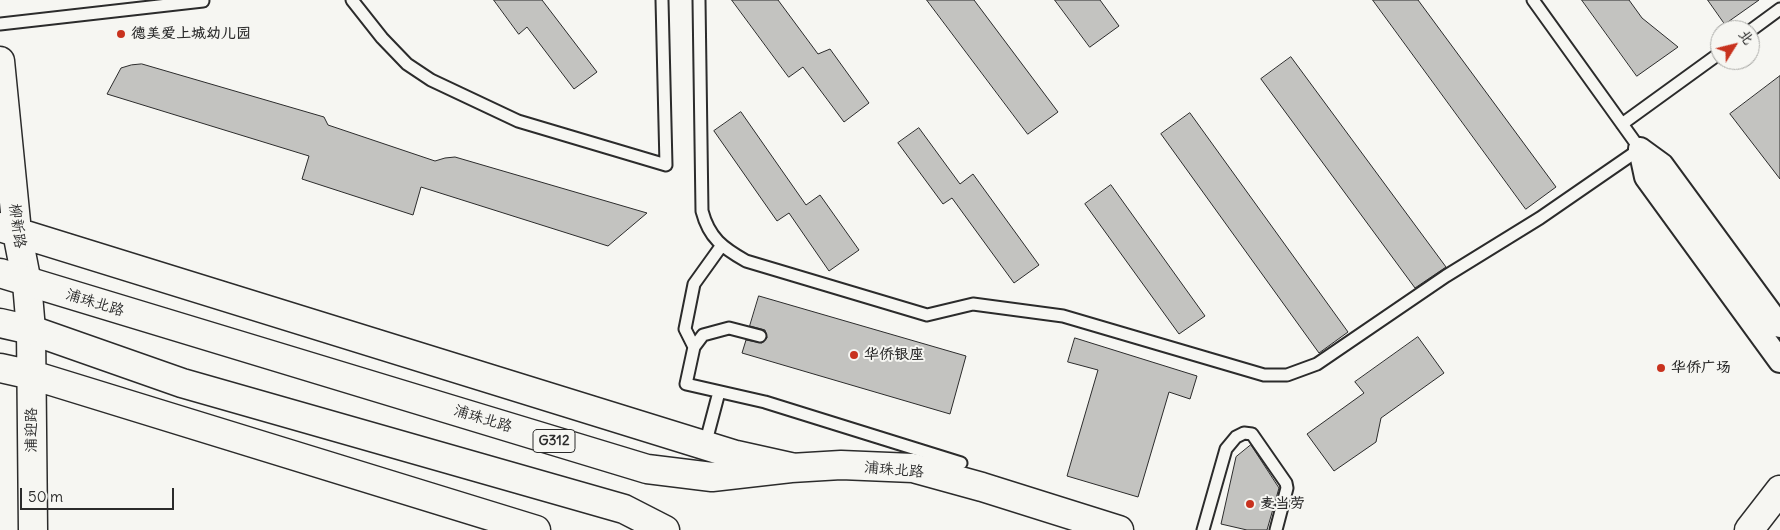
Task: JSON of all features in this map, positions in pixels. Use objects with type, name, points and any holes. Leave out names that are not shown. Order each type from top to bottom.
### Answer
[{"type":"main road","name":"柳新路","points":[[0,61],[8,230],[28,283],[31,330]]},
{"type":"main road","points":[[8,230],[705,445],[791,468]]},
{"type":"main road","name":"浦珠北路","points":[[0,273],[647,468],[712,477],[791,468],[841,466],[914,468],[1119,530]]},
{"type":"main road","points":[[0,323],[31,330],[182,383],[624,509],[665,530]]},
{"type":"main road","name":"浦迎路","points":[[31,330],[33,530]]},
{"type":"main road","points":[[0,368],[32,375],[536,530]]},
{"type":"main road","points":[[1749,530],[1780,490]]},
{"type":"street","points":[[1640,149],[1662,164],[1780,326]]},
{"type":"street","points":[[1640,149],[1646,176],[1780,361]]},
{"type":"lane","points":[[352,0],[382,38],[407,64],[438,84],[518,121],[666,165],[662,0]]},
{"type":"lane","points":[[699,0],[702,211],[705,223],[715,240],[728,251],[746,262],[927,315],[973,304],[1063,316],[1264,375],[1287,375],[1317,364],[1446,276],[1540,218],[1640,149],[1533,0]]},
{"type":"lane","points":[[0,24],[203,2]]},
{"type":"lane","points":[[1760,24],[1780,9]]},
{"type":"lane","points":[[1622,124],[1710,60]]},
{"type":"lane","points":[[694,347],[685,329],[694,284],[722,245]]},
{"type":"lane","points":[[760,336],[730,328],[703,335],[694,347],[686,384],[765,402],[961,462]]},
{"type":"lane","points":[[705,445],[720,392]]},
{"type":"lane","points":[[1204,530],[1226,449],[1236,437],[1244,433],[1252,434],[1286,483],[1287,488],[1276,530]]},
{"type":"building","points":[[494,0],[542,0],[597,72],[574,89],[527,27],[519,34]]},
{"type":"building","points":[[732,0],[778,0],[818,54],[830,49],[869,103],[844,122],[803,67],[789,77]]},
{"type":"building","points":[[927,0],[974,0],[1058,112],[1028,134]]},
{"type":"building","points":[[1055,0],[1100,0],[1119,26],[1090,47]]},
{"type":"building","points":[[1373,0],[1418,0],[1556,187],[1526,209]]},
{"type":"building","points":[[1582,0],[1629,0],[1642,18],[1678,47],[1637,76]]},
{"type":"building","points":[[1708,0],[1759,0],[1731,20],[1722,20]]},
{"type":"building","points":[[1291,57],[1446,267],[1415,288],[1261,79]]},
{"type":"building","points":[[142,64],[324,117],[328,125],[435,161],[455,157],[647,213],[608,246],[421,187],[413,215],[302,179],[309,156],[107,94],[121,68]]},
{"type":"building","points":[[1780,76],[1780,179],[1730,114]]},
{"type":"building","points":[[741,112],[806,205],[820,195],[859,250],[829,271],[789,213],[777,221],[714,131]]},
{"type":"building","points":[[1190,113],[1348,332],[1319,353],[1161,134]]},
{"type":"building","points":[[919,128],[960,184],[973,174],[1039,265],[1014,283],[952,198],[943,204],[898,143]]},
{"type":"building","points":[[1111,185],[1205,316],[1179,334],[1085,204]]},
{"type":"building","name":"华侨银座","points":[[759,296],[966,356],[950,414],[742,353],[746,340],[762,343],[767,338],[765,330],[750,326]]},
{"type":"building","points":[[1418,337],[1444,373],[1381,418],[1376,442],[1334,471],[1307,434],[1364,393],[1355,382]]},
{"type":"building","points":[[1075,338],[1197,376],[1190,399],[1169,392],[1138,497],[1067,476],[1098,370],[1068,362]]},
{"type":"building","name":"麦当劳","points":[[1251,445],[1279,488],[1267,530],[1247,530],[1221,524],[1236,457]]},
{"type":"place","name":"德美爱上城幼儿园","points":[[121,34]]},
{"type":"place","name":"华侨银座","points":[[854,355]]},
{"type":"place","name":"华侨广场","points":[[1661,368]]},
{"type":"place","name":"麦当劳","points":[[1250,504]]}]
